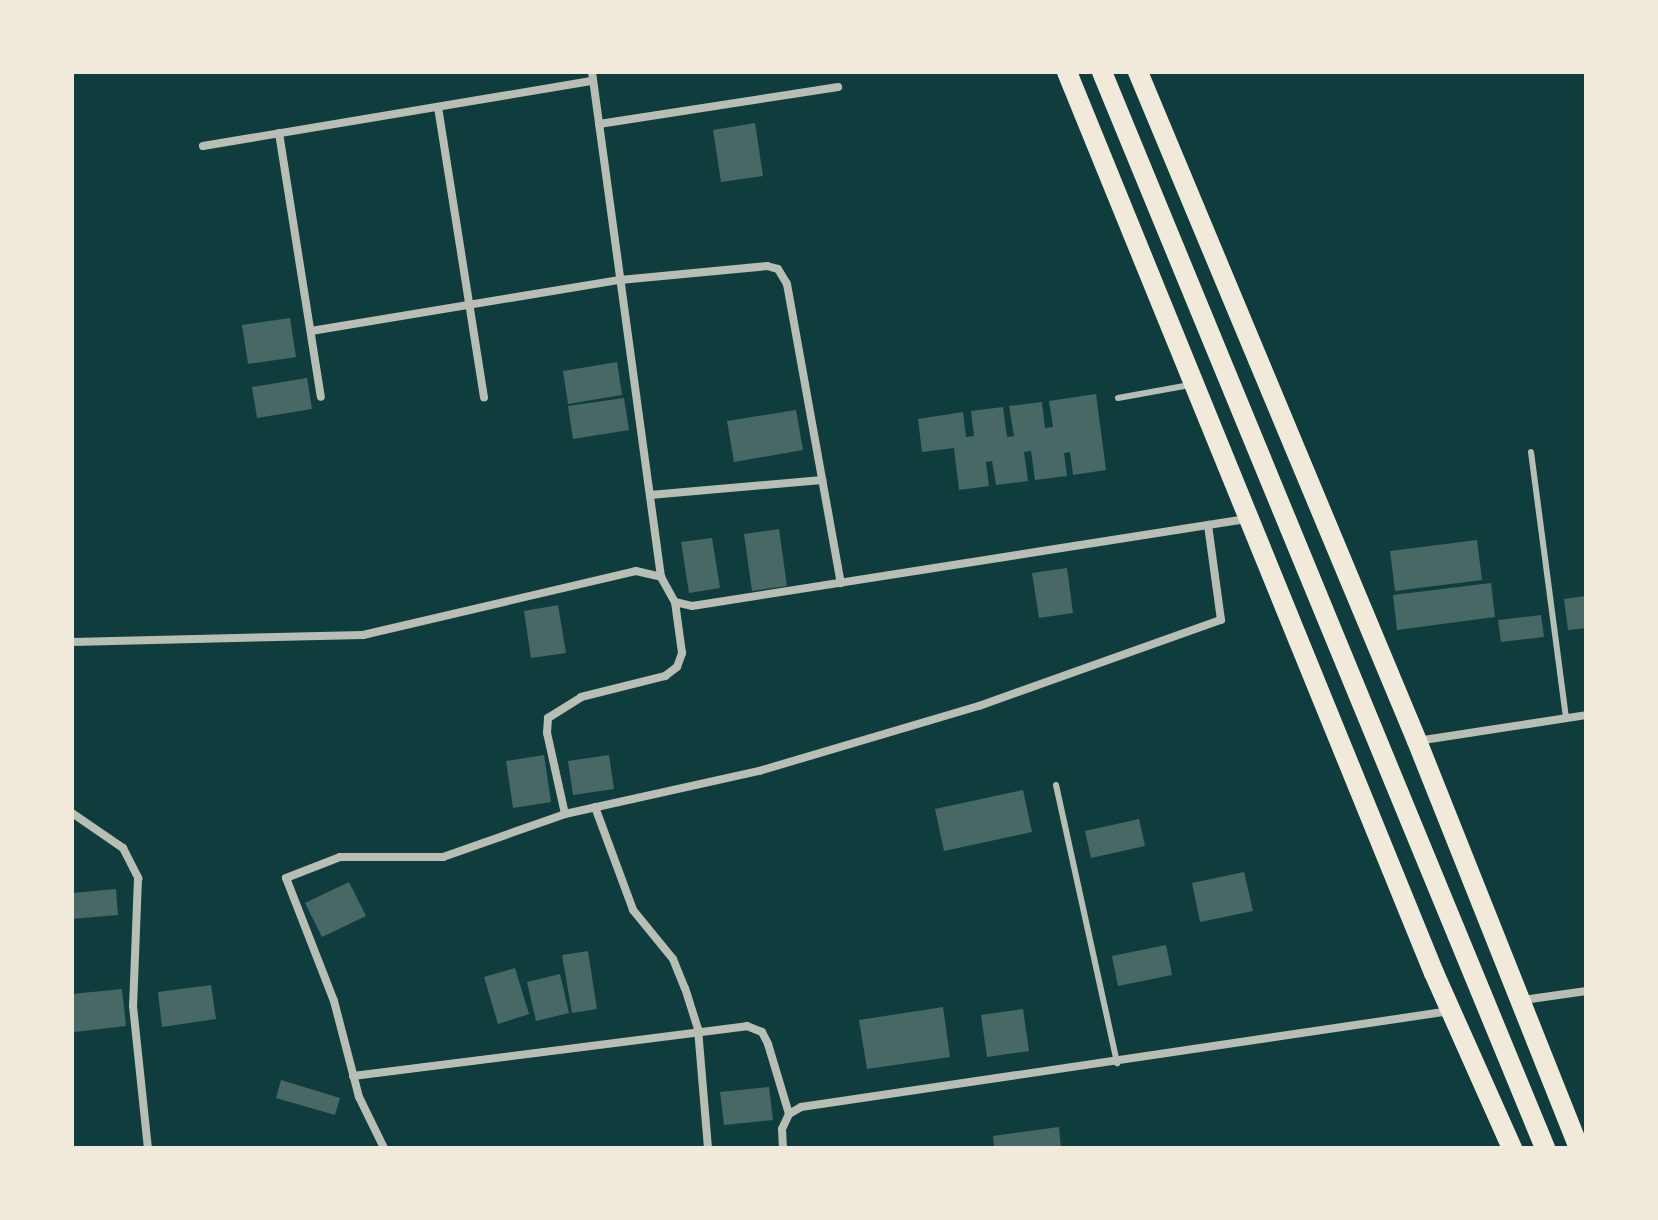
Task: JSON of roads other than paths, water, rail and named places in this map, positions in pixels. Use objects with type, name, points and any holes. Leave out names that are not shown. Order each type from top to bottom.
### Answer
[{"type":"main road","points":[[1067,72],[1450,1011],[1512,1148]]},
{"type":"main road","points":[[1102,72],[1545,1148]]},
{"type":"main road","points":[[1138,72],[1417,741],[1579,1148]]},
{"type":"street","points":[[203,146],[438,107],[592,77],[661,577],[675,602],[682,653],[677,667],[665,676],[581,697],[548,718],[547,733],[565,814]]},
{"type":"street","points":[[599,124],[838,87]]},
{"type":"street","points":[[438,107],[484,397]]},
{"type":"street","points":[[279,133],[321,397]]},
{"type":"street","points":[[311,331],[620,280],[778,269],[787,284],[841,583]]},
{"type":"street","points":[[650,495],[822,480]]},
{"type":"street","points":[[675,602],[692,606],[1247,519]]},
{"type":"street","points":[[384,1148],[353,1076],[334,1001],[286,878],[340,857],[443,857],[565,814],[759,771],[965,711],[1221,620],[1208,525]]},
{"type":"street","points":[[72,642],[363,635],[636,571],[661,577]]},
{"type":"street","points":[[1417,741],[1586,715]]},
{"type":"street","points":[[595,807],[633,910],[673,959],[698,1029],[708,1148]]},
{"type":"street","points":[[72,813],[123,848],[138,878],[133,1006],[148,1148]]},
{"type":"street","points":[[1518,1000],[1586,991]]},
{"type":"street","points":[[783,1148],[782,1129],[789,1114],[801,1107],[1117,1063],[1450,1011]]},
{"type":"street","points":[[353,1076],[698,1029],[747,1026],[762,1032],[789,1114]]},
{"type":"lane","points":[[1118,398],[1194,385]]},
{"type":"lane","points":[[1531,452],[1566,717]]},
{"type":"lane","points":[[1056,785],[1117,1063]]}]
